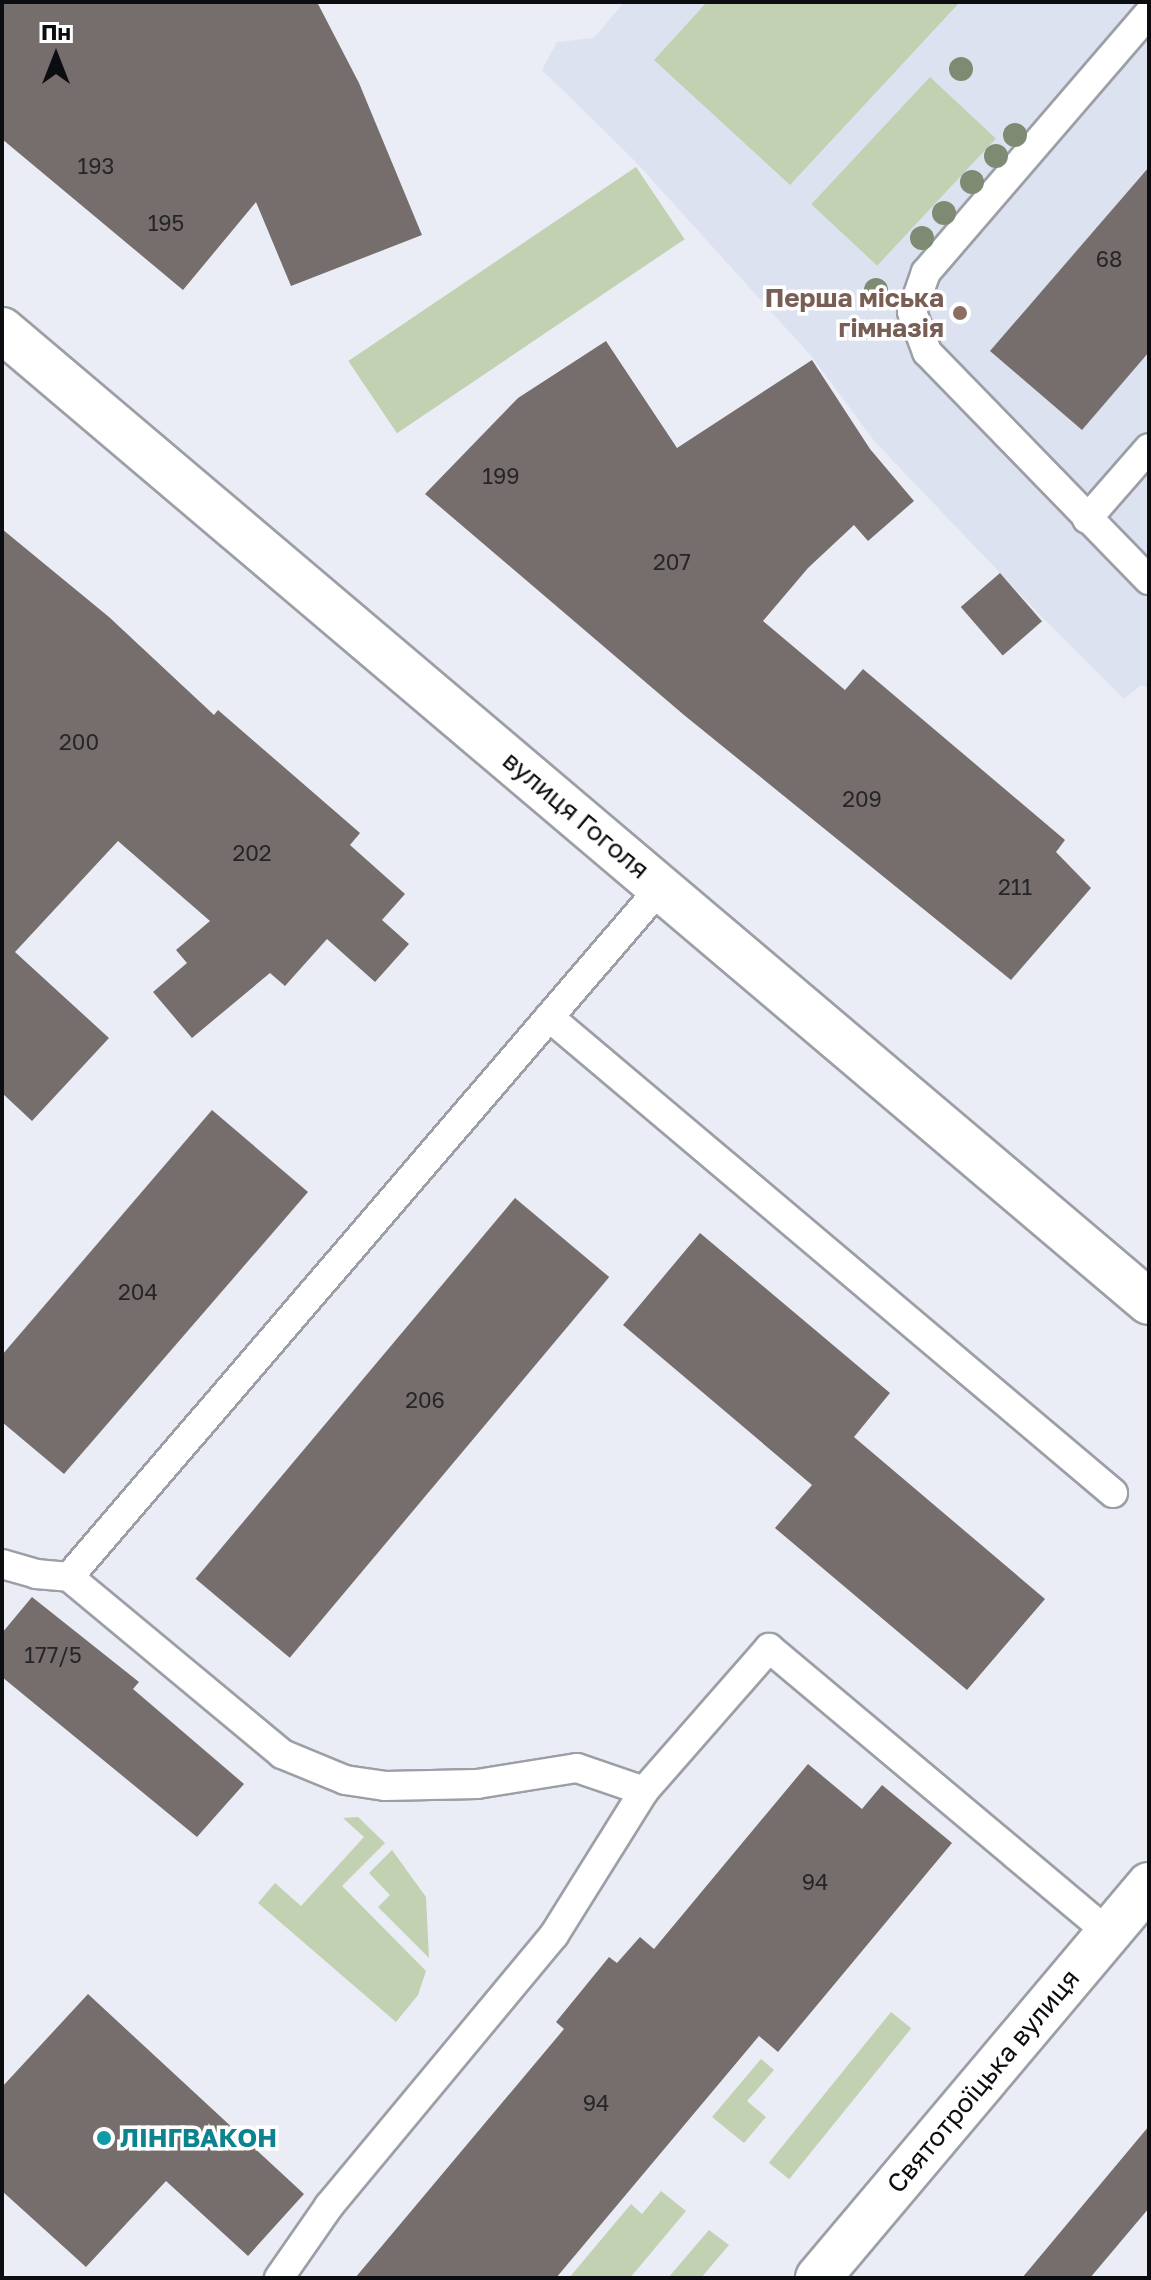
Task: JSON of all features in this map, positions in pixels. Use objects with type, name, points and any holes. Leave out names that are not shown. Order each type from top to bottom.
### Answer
[{"type":"street","name":"вулиця Гоголя","points":[[2,330],[1149,1302]]},
{"type":"street","name":"Святотроїцька вулиця","points":[[818,2278],[1149,1885]]},
{"type":"lane","points":[[1149,13],[926,272],[912,312],[927,352],[1149,580]]},
{"type":"lane","points":[[1087,519],[1149,448]]},
{"type":"lane","points":[[69,1577],[661,887]]},
{"type":"lane","points":[[549,1017],[1113,1493]]},
{"type":"lane","points":[[2,1564],[36,1574],[69,1577],[255,1736],[312,1768],[345,1780],[428,1788],[577,1768],[644,1791]]},
{"type":"lane","points":[[279,2278],[329,2206],[554,1935],[644,1791],[769,1648],[1108,1932]]},
{"type":"shaded area","name":"Перша міська гімназія","points":[[624,2],[1149,2],[1149,688],[1141,685],[1124,699],[1044,619],[875,442],[812,357],[635,161],[542,70],[557,42],[594,38]]},
{"type":"green space","points":[[707,2],[960,2],[790,185],[654,60]]},
{"type":"green space","points":[[930,77],[996,138],[877,266],[811,204]]},
{"type":"green space","points":[[636,167],[685,239],[397,433],[348,361]]},
{"type":"green space","points":[[358,1817],[385,1843],[342,1886],[426,1971],[418,1995],[396,2022],[258,1903],[275,1883],[301,1906],[364,1837],[343,1818]]},
{"type":"green space","points":[[392,1850],[426,1897],[429,1958],[378,1907],[390,1895],[369,1873]]},
{"type":"green space","points":[[891,2012],[911,2028],[789,2179],[769,2163]]},
{"type":"green space","points":[[761,2059],[774,2070],[747,2101],[766,2117],[744,2143],[712,2117]]},
{"type":"green space","points":[[661,2191],[686,2211],[630,2278],[569,2278],[631,2204],[642,2214]]},
{"type":"green space","points":[[709,2230],[729,2245],[701,2278],[668,2278]]},
{"type":"building","points":[[2,2],[317,2],[359,83],[422,235],[291,286],[256,202],[183,290],[2,139]]},
{"type":"building","points":[[1149,167],[1149,352],[1082,430],[990,351]]},
{"type":"building","points":[[606,341],[677,448],[812,360],[870,449],[914,501],[868,541],[854,525],[808,568],[763,621],[845,690],[863,669],[1065,840],[1056,852],[1091,888],[1011,980],[684,715],[425,494],[518,398]]},
{"type":"building","points":[[2,529],[109,617],[214,715],[218,710],[360,833],[350,845],[405,894],[382,920],[409,944],[375,982],[327,939],[285,986],[270,973],[192,1038],[153,992],[187,963],[176,950],[210,921],[118,841],[15,952],[109,1038],[32,1121],[2,1093]]},
{"type":"building","points":[[1000,573],[1042,621],[1003,655],[961,607]]},
{"type":"building","points":[[212,1110],[308,1192],[64,1474],[2,1422],[2,1355]]},
{"type":"building","points":[[515,1198],[609,1277],[290,1658],[196,1579]]},
{"type":"building","points":[[700,1233],[890,1393],[854,1437],[1045,1599],[967,1690],[775,1528],[812,1485],[623,1325]]},
{"type":"building","points":[[32,1597],[139,1682],[133,1689],[244,1784],[197,1837],[2,1677],[2,1633]]},
{"type":"building","points":[[808,1764],[862,1809],[882,1785],[952,1843],[778,2052],[759,2036],[556,2278],[355,2278],[564,2029],[556,2022],[609,1957],[617,1963],[640,1937],[654,1949]]},
{"type":"building","name":"ЛІНГВАКОН","points":[[88,1994],[304,2194],[248,2256],[166,2181],[86,2267],[2,2191],[2,2087]]},
{"type":"building","points":[[1149,2126],[1149,2208],[1090,2278],[1022,2278]]},
{"type":"place","name":"Перша міська гімназія","points":[[960,313]]},
{"type":"place","name":"ЛІНГВАКОН","points":[[104,2138]]}]
